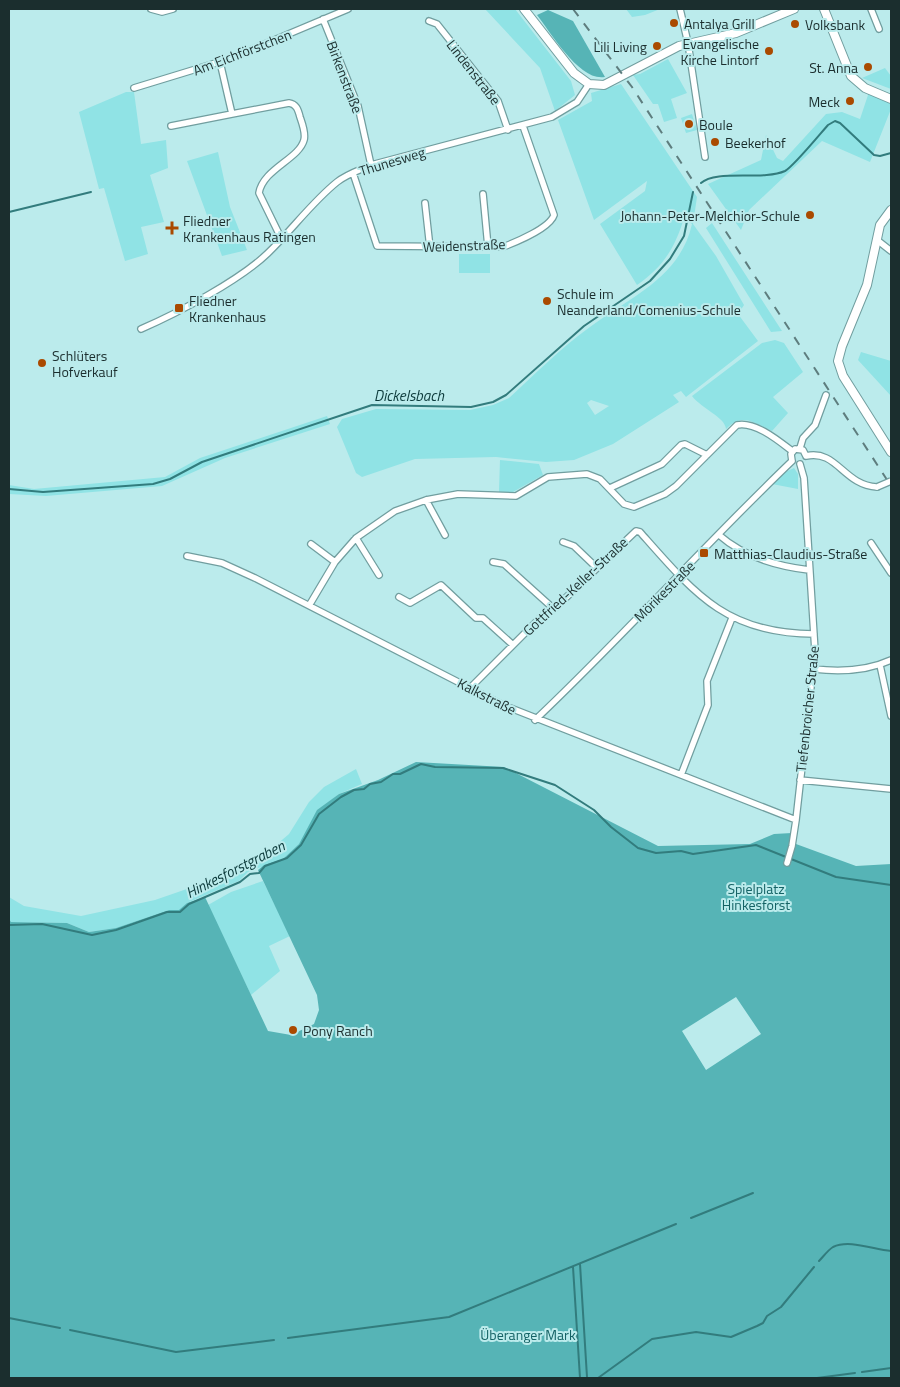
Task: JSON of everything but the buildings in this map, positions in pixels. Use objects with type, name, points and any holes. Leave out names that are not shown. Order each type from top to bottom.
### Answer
[{"type":"main road","points":[[524,9],[574,73],[593,85],[613,81],[688,43],[736,33],[794,9]]},
{"type":"main road","points":[[824,9],[851,76],[865,88],[891,99]]},
{"type":"main road","points":[[891,210],[880,225],[867,286],[842,346],[838,361],[843,376],[891,452]]},
{"type":"street","points":[[151,9],[162,12],[173,9]]},
{"type":"street","name":"Am Eichförstchen","points":[[134,88],[220,62],[348,9]]},
{"type":"street","points":[[680,9],[688,43],[705,157]]},
{"type":"street","points":[[871,9],[879,29]]},
{"type":"street","name":"Birkenstraße","points":[[323,19],[358,106],[371,165]]},
{"type":"street","name":"Lindenstraße","points":[[429,21],[437,24],[498,101],[508,130]]},
{"type":"street","points":[[220,62],[232,114]]},
{"type":"street","name":"Thunesweg","points":[[141,329],[193,302],[247,269],[268,253],[338,182],[353,173],[371,165],[552,117],[571,107],[593,85]]},
{"type":"street","points":[[171,126],[288,102],[297,108],[305,139],[298,148],[265,178],[260,193],[281,238]]},
{"type":"street","name":"Weidenstraße","points":[[353,173],[378,246],[488,248],[518,242],[553,218],[554,210],[523,126]]},
{"type":"street","points":[[483,194],[488,248]]},
{"type":"street","points":[[425,203],[430,248]]},
{"type":"street","points":[[877,240],[891,251]]},
{"type":"street","points":[[792,451],[800,448],[804,438],[815,424],[826,395]]},
{"type":"street","points":[[310,604],[335,562],[356,538],[395,511],[426,500],[458,494],[510,496],[523,493],[548,477],[587,474],[600,479],[624,504],[634,507],[676,486],[734,427],[741,424],[772,437],[792,451]]},
{"type":"street","points":[[610,488],[662,464],[681,445],[685,444],[707,455]]},
{"type":"street","points":[[800,448],[806,456]]},
{"type":"street","points":[[792,451],[792,461],[800,464],[804,462],[806,456]]},
{"type":"street","points":[[806,456],[814,454],[831,460],[860,484],[877,487],[891,481]]},
{"type":"street","name":"Mörikestraße","points":[[535,720],[679,576],[770,480],[792,461]]},
{"type":"street","name":"Tiefenbroicher Straße","points":[[787,863],[796,820],[814,669],[814,634],[804,478],[800,464]]},
{"type":"street","points":[[426,500],[445,535]]},
{"type":"street","name":"Gottfried-Keller-Straße","points":[[470,688],[544,614],[554,609],[636,531],[640,532],[679,576]]},
{"type":"street","points":[[719,534],[730,545],[757,558],[782,566],[809,570]]},
{"type":"street","points":[[356,538],[379,575]]},
{"type":"street","points":[[563,542],[574,546],[597,568]]},
{"type":"street","points":[[871,543],[891,574]]},
{"type":"street","points":[[311,544],[335,562]]},
{"type":"street","name":"Kalkstraße","points":[[187,556],[222,563],[310,604],[535,720],[681,774],[796,820]]},
{"type":"street","points":[[493,562],[504,564],[554,609]]},
{"type":"street","points":[[679,576],[703,599],[732,618],[774,632],[814,634]]},
{"type":"street","points":[[399,597],[410,603],[441,585],[476,618],[483,618],[513,645]]},
{"type":"street","points":[[681,774],[708,705],[708,682],[732,618]]},
{"type":"street","points":[[814,669],[844,670],[880,665],[891,660]]},
{"type":"street","points":[[880,665],[891,716]]},
{"type":"street","points":[[800,780],[891,789]]},
{"type":"shaded area","points":[[485,9],[515,9],[571,81],[575,95],[555,111],[540,68]]},
{"type":"shaded area","points":[[626,9],[660,9],[645,15],[632,17]]},
{"type":"shaded area","points":[[668,59],[687,93],[671,99],[677,118],[664,122],[658,104],[653,104],[633,75],[640,74]]},
{"type":"shaded area","points":[[885,68],[891,76],[891,89],[862,78]]},
{"type":"shaded area","points":[[621,84],[697,197],[693,224],[716,256],[744,305],[738,314],[758,341],[686,397],[681,391],[673,395],[679,402],[613,444],[574,460],[546,462],[496,457],[415,459],[362,477],[356,473],[337,427],[342,419],[376,409],[470,410],[493,405],[509,398],[579,335],[652,284],[677,259],[686,243],[692,224],[684,218],[677,239],[667,256],[654,271],[637,285],[600,224],[645,191],[647,181],[594,220],[558,120],[592,101],[591,93]],"holes":[[[591,400],[609,406],[595,415],[587,403]]]},
{"type":"shaded area","points":[[126,92],[134,92],[141,144],[166,140],[168,168],[150,175],[164,222],[141,227],[148,254],[125,261],[104,188],[99,189],[79,112]]},
{"type":"shaded area","points":[[869,92],[891,102],[891,109],[870,162],[822,141],[749,210],[741,230],[708,184],[761,160],[766,135],[777,158],[783,161],[826,114],[842,112],[860,119]]},
{"type":"shaded area","name":"Boule","points":[[692,114],[697,130],[686,133],[681,118]]},
{"type":"shaded area","points":[[218,152],[230,207],[247,250],[222,256],[187,161]]},
{"type":"shaded area","points":[[712,223],[782,331],[771,332],[706,228]]},
{"type":"shaded area","points":[[459,254],[490,254],[490,273],[459,273]]},
{"type":"shaded area","points":[[775,340],[784,343],[803,372],[773,397],[788,413],[772,431],[754,422],[743,420],[732,424],[726,429],[722,421],[692,396],[762,343]]},
{"type":"shaded area","points":[[861,352],[891,361],[891,396],[858,360]]},
{"type":"shaded area","points":[[327,416],[330,424],[225,458],[162,486],[46,496],[9,494],[9,485],[34,489],[165,477],[200,458]]},
{"type":"shaded area","points":[[500,460],[539,464],[543,475],[513,492],[499,492]]},
{"type":"shaded area","points":[[794,468],[798,474],[798,489],[772,484],[781,474]]},
{"type":"shaded area","points":[[356,769],[362,784],[339,794],[329,802],[299,844],[283,859],[248,872],[239,881],[187,903],[180,910],[169,910],[116,928],[89,932],[67,923],[11,922],[9,919],[9,897],[24,906],[81,916],[155,900],[207,882],[269,851],[289,834],[309,802],[324,787]]},
{"type":"shaded area","points":[[263,881],[290,936],[269,946],[280,971],[251,995],[208,905],[231,892]]},
{"type":"green space","points":[[548,10],[573,21],[605,77],[595,77],[586,72],[567,55],[537,15]]},
{"type":"green space","points":[[416,762],[504,767],[658,846],[750,844],[774,834],[792,833],[789,845],[796,844],[856,866],[891,864],[891,1378],[9,1378],[9,919],[11,922],[67,923],[89,932],[116,928],[169,910],[179,910],[187,903],[205,897],[268,1031],[291,1035],[314,1024],[319,1010],[317,995],[258,870],[264,865],[283,859],[299,844],[317,810],[339,794],[378,780]],"holes":[[[736,997],[761,1034],[706,1070],[682,1031]]]},
{"type":"waterway","name":"Dickelsbach","points":[[701,183],[717,177],[765,175],[785,171],[828,125],[835,121],[840,123],[874,155],[880,156],[891,153]]},
{"type":"waterway","points":[[9,212],[91,192]]},
{"type":"waterway","name":"Dickelsbach","points":[[9,489],[43,492],[153,484],[170,479],[202,462],[372,405],[471,407],[493,402],[506,395],[584,326],[650,281],[670,259],[684,236],[693,192]]},
{"type":"waterway","name":"Hinkesforstgraben","points":[[9,925],[42,924],[92,935],[116,930],[167,912],[180,912],[189,904],[240,882],[250,874],[259,873],[265,866],[287,858],[301,845],[319,814],[341,797],[354,790],[364,789],[370,784],[381,782],[393,774],[400,774],[421,764],[435,767],[503,768],[555,785],[594,810],[611,827],[638,848],[656,853],[681,851],[693,854],[756,845],[836,877],[891,885]]},
{"type":"waterway","points":[[691,1218],[753,1193]]},
{"type":"waterway","points":[[288,1338],[449,1317],[676,1224]]},
{"type":"waterway","points":[[819,1261],[831,1248],[847,1244],[891,1251]]},
{"type":"waterway","points":[[580,1264],[587,1377]]},
{"type":"waterway","points":[[573,1267],[580,1378]]},
{"type":"waterway","points":[[598,1378],[652,1339],[696,1332],[731,1337],[763,1323],[767,1316],[781,1307],[814,1267]]},
{"type":"waterway","points":[[9,1318],[60,1328]]},
{"type":"waterway","points":[[70,1330],[176,1352],[274,1340]]},
{"type":"waterway","points":[[862,1372],[891,1368]]},
{"type":"waterway","points":[[817,1378],[855,1373]]},
{"type":"railway","points":[[573,9],[632,87],[891,486]]},
{"type":"place","name":"Antalya Grill","points":[[674,23]]},
{"type":"place","name":"Volksbank","points":[[795,24]]},
{"type":"place","name":"Lili Living","points":[[657,46]]},
{"type":"place","name":"Evangelische Kirche Lintorf","points":[[769,51]]},
{"type":"place","name":"St. Anna","points":[[868,67]]},
{"type":"place","name":"Meck","points":[[850,101]]},
{"type":"place","name":"Boule","points":[[689,124]]},
{"type":"place","name":"Beekerhof","points":[[715,142]]},
{"type":"place","name":"Johann-Peter-Melchior-Schule","points":[[810,215]]},
{"type":"place","name":"Fliedner Krankenhaus Ratingen","points":[[172,228]]},
{"type":"place","name":"Schule im Neanderland/Comenius-Schule","points":[[547,301]]},
{"type":"place","name":"Fliedner Krankenhaus","points":[[179,308]]},
{"type":"place","name":"Schlüters Hofverkauf","points":[[42,363]]},
{"type":"place","name":"Matthias-Claudius-Straße","points":[[704,553]]},
{"type":"place","name":"Pony Ranch","points":[[293,1030]]},
{"type":"park label","name":"Spielplatz Hinkesforst","points":[[756,896]]},
{"type":"park label","name":"Überanger Mark","points":[[528,1334]]}]
